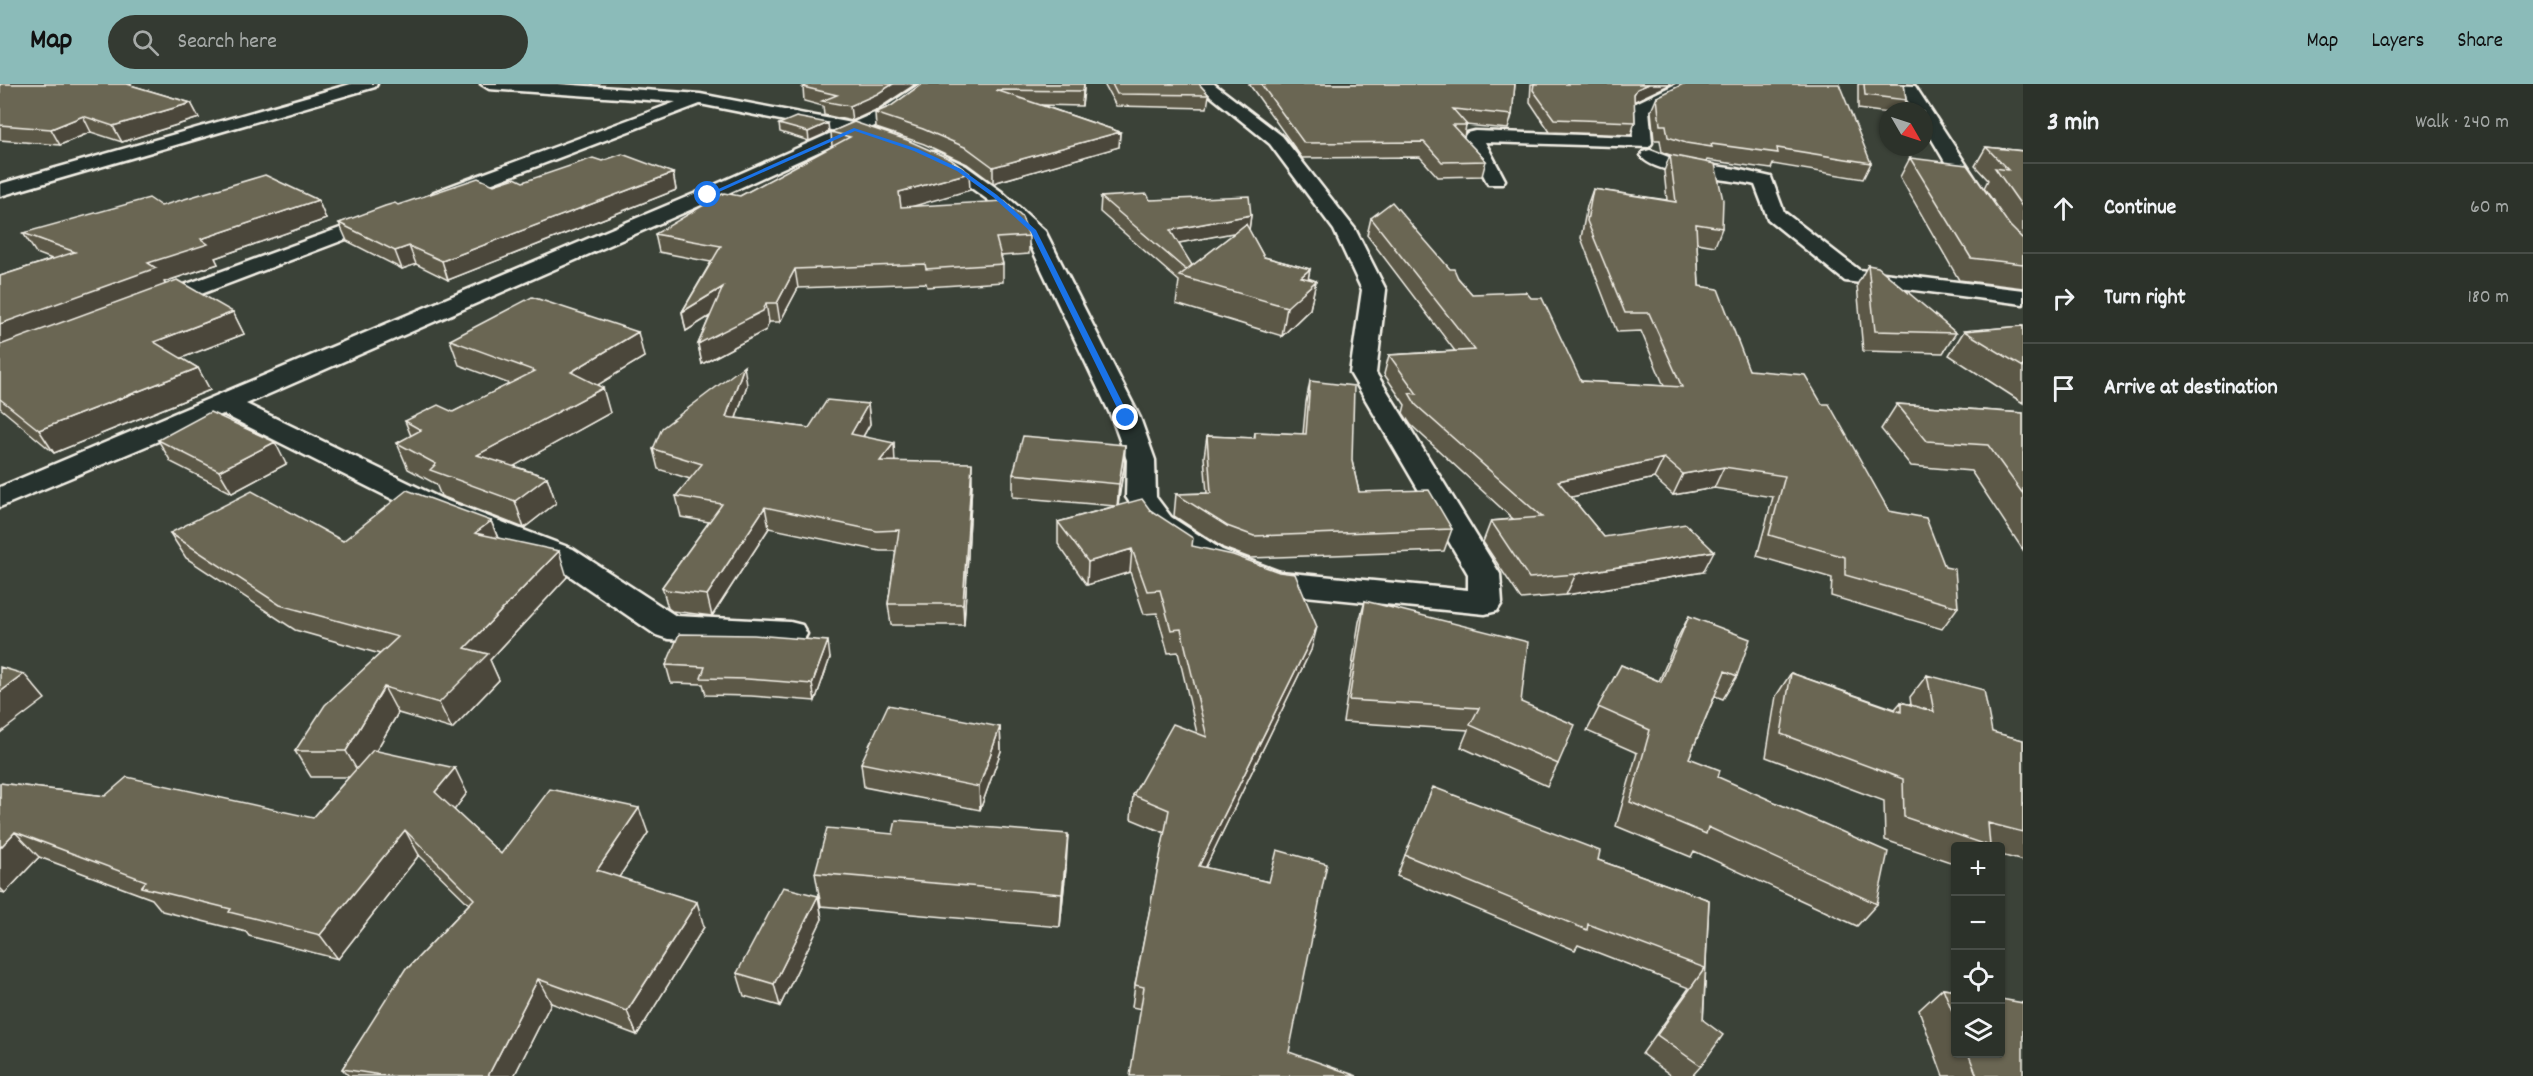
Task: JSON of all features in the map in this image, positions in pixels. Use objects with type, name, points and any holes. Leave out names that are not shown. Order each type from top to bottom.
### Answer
[{"type":"street","points":[[0,190],[369,84]]},
{"type":"street","points":[[489,84],[700,99],[854,129],[916,150],[959,170],[995,196],[1034,231],[1126,418],[1141,460],[1141,497],[1160,524],[1211,558],[1275,582],[1485,603],[1484,574],[1363,373],[1374,290],[1344,229],[1276,140],[1204,84]]},
{"type":"street","points":[[0,498],[224,405],[854,129],[885,115],[931,84]]},
{"type":"street","points":[[1495,180],[1473,137],[1475,136],[1643,143],[1640,108],[1689,84]]},
{"type":"street","points":[[1873,84],[1909,88],[1918,102]]},
{"type":"street","points":[[422,203],[700,99]]},
{"type":"street","points":[[1933,126],[2006,242],[2023,259]]},
{"type":"street","points":[[1650,156],[1663,164],[1743,174],[1764,181],[1775,215],[1853,276],[2023,297]]},
{"type":"street","points":[[0,169],[54,174]]},
{"type":"street","points":[[133,312],[400,212]]},
{"type":"street","points":[[224,405],[431,506],[562,556],[668,627],[790,634]]},
{"type":"building","points":[[0,84],[127,84],[191,103],[113,126],[83,116],[51,129],[0,125]]},
{"type":"building","points":[[810,84],[893,84],[850,106],[822,101],[837,95],[803,87]]},
{"type":"building","points":[[922,84],[1084,84],[1083,91],[996,90],[1120,132],[993,167],[967,148],[923,129],[875,113],[891,106]]},
{"type":"building","points":[[1112,84],[1199,84],[1209,95],[1117,94]]},
{"type":"building","points":[[1261,84],[1515,84],[1512,115],[1453,109],[1467,125],[1452,125],[1486,161],[1442,162],[1424,142],[1304,143]]},
{"type":"building","points":[[1534,84],[1649,84],[1637,89],[1634,94],[1635,122],[1554,119],[1533,90]]},
{"type":"building","points":[[1683,84],[1839,84],[1871,163],[1777,148],[1778,153],[1711,144],[1712,147],[1686,143],[1668,137],[1666,125],[1660,125],[1657,97]]},
{"type":"building","points":[[1864,84],[1904,84],[1906,100],[1865,95]]},
{"type":"building","points":[[796,117],[828,123],[808,132],[779,124]]},
{"type":"building","points":[[854,122],[907,140],[950,159],[969,173],[899,192],[901,207],[1004,201],[1022,217],[1029,236],[996,238],[1003,264],[926,269],[925,264],[795,269],[777,303],[766,303],[763,311],[698,344],[723,287],[682,312],[721,246],[655,234],[724,193],[740,196],[850,137],[831,132]]},
{"type":"building","points":[[1986,147],[2023,151],[2023,208],[1995,168],[2008,170]]},
{"type":"building","points":[[622,154],[673,173],[442,261],[409,246],[395,251],[339,223],[385,206],[395,203],[398,205],[478,178],[494,185],[515,178],[523,182],[593,158],[602,161]]},
{"type":"building","points":[[1670,155],[1715,164],[1723,200],[1722,228],[1696,224],[1699,286],[1718,289],[1749,370],[1805,375],[1822,404],[1829,404],[1889,511],[1926,518],[1945,567],[1955,569],[1958,607],[1845,575],[1845,557],[1769,535],[1785,476],[1724,467],[1683,474],[1664,458],[1558,481],[1604,537],[1686,524],[1714,551],[1576,574],[1529,578],[1491,521],[1542,517],[1416,405],[1409,393],[1417,394],[1389,355],[1475,350],[1371,218],[1392,202],[1450,269],[1454,269],[1458,278],[1472,294],[1526,292],[1531,298],[1542,298],[1581,381],[1682,387],[1649,313],[1625,313],[1587,221],[1593,189],[1676,202]]},
{"type":"building","points":[[1910,158],[1967,165],[2010,226],[2023,239],[2023,264],[1971,258]]},
{"type":"building","points":[[265,175],[318,200],[201,239],[208,244],[148,263],[156,268],[0,324],[0,276],[75,252],[23,233],[149,198],[161,206]]},
{"type":"building","points":[[1147,194],[1150,200],[1249,196],[1251,215],[1170,230],[1192,265],[1186,270],[1101,197]]},
{"type":"building","points":[[1246,224],[1264,257],[1310,269],[1301,277],[1316,281],[1287,307],[1179,276]]},
{"type":"building","points":[[1868,265],[1878,267],[1956,333],[1875,331]]},
{"type":"building","points":[[177,280],[233,312],[154,342],[198,368],[39,430],[0,399],[0,345]]},
{"type":"building","points":[[532,297],[638,332],[571,372],[603,388],[477,455],[547,477],[515,501],[430,470],[436,464],[397,443],[421,430],[405,421],[438,405],[453,412],[535,371],[450,340]]},
{"type":"building","points":[[2023,326],[2023,367],[1964,331]]},
{"type":"building","points":[[744,366],[726,417],[809,428],[827,400],[868,404],[851,434],[894,443],[880,461],[972,463],[963,604],[888,604],[899,530],[877,531],[765,507],[707,595],[667,590],[662,587],[722,504],[676,496],[702,464],[653,449],[662,428]]},
{"type":"building","points":[[1310,381],[1354,386],[1352,461],[1359,492],[1429,490],[1452,529],[1254,536],[1227,526],[1176,494],[1211,493],[1207,436],[1255,438],[1255,432],[1306,434]]},
{"type":"building","points":[[1897,404],[2023,413],[2023,494],[1988,445],[1927,441]]},
{"type":"building","points":[[210,412],[275,442],[219,471],[158,440]]},
{"type":"building","points":[[1023,436],[1125,445],[1119,484],[1013,474]]},
{"type":"building","points":[[407,490],[491,521],[475,533],[559,551],[465,648],[488,654],[439,703],[384,687],[346,751],[295,751],[325,705],[398,637],[280,605],[170,533],[252,491],[343,541]]},
{"type":"building","points":[[1142,499],[1150,510],[1193,538],[1192,546],[1233,555],[1279,572],[1295,574],[1317,627],[1199,866],[1269,882],[1277,850],[1327,864],[1289,1052],[1357,1076],[1130,1076],[1144,987],[1135,985],[1169,810],[1133,795],[1173,724],[1207,737],[1181,629],[1171,630],[1160,590],[1147,591],[1132,549],[1088,562],[1058,522]]},
{"type":"building","points":[[1365,601],[1528,642],[1521,702],[1575,725],[1558,764],[1470,725],[1479,708],[1349,700]]},
{"type":"building","points":[[1689,616],[1750,639],[1737,676],[1725,671],[1689,758],[1720,770],[1718,777],[1888,852],[1877,904],[1708,827],[1706,834],[1630,802],[1650,730],[1598,707],[1621,665],[1661,682]]},
{"type":"building","points":[[679,634],[754,635],[828,641],[812,684],[701,678],[705,667],[666,665]]},
{"type":"building","points":[[0,667],[24,674],[0,692]]},
{"type":"building","points":[[1791,673],[1901,712],[1901,702],[1934,712],[1927,675],[1984,690],[1992,732],[2023,740],[2023,832],[1988,823],[1990,842],[1978,842],[1904,817],[1903,779],[1781,734]]},
{"type":"building","points":[[888,705],[1000,727],[979,787],[861,763]]},
{"type":"building","points":[[373,750],[455,768],[435,792],[501,854],[550,789],[639,808],[597,870],[697,902],[627,1011],[538,979],[488,1076],[387,1076],[342,1069],[406,968],[474,899],[405,830],[320,935],[229,912],[231,909],[141,887],[146,881],[15,832],[0,848],[0,783],[105,796],[127,777],[313,818]]},
{"type":"building","points":[[1433,787],[1600,851],[1598,860],[1709,900],[1703,1020],[1723,1035],[1701,1066],[1657,1035],[1705,968],[1588,924],[1587,930],[1405,855]]},
{"type":"building","points":[[896,820],[1068,834],[1062,894],[815,873],[827,828],[893,834]]},
{"type":"building","points":[[783,887],[818,896],[774,984],[737,973]]},
{"type":"building","points":[[1943,988],[1951,989],[1951,1008]]},
{"type":"building","points":[[2005,1000],[2023,1003],[2023,1076],[1977,1076],[1970,1058],[2005,1058]]},
{"type":"route","points":[[708,195],[854,129],[916,150],[959,170],[995,196],[1034,231],[1126,418]]}]
